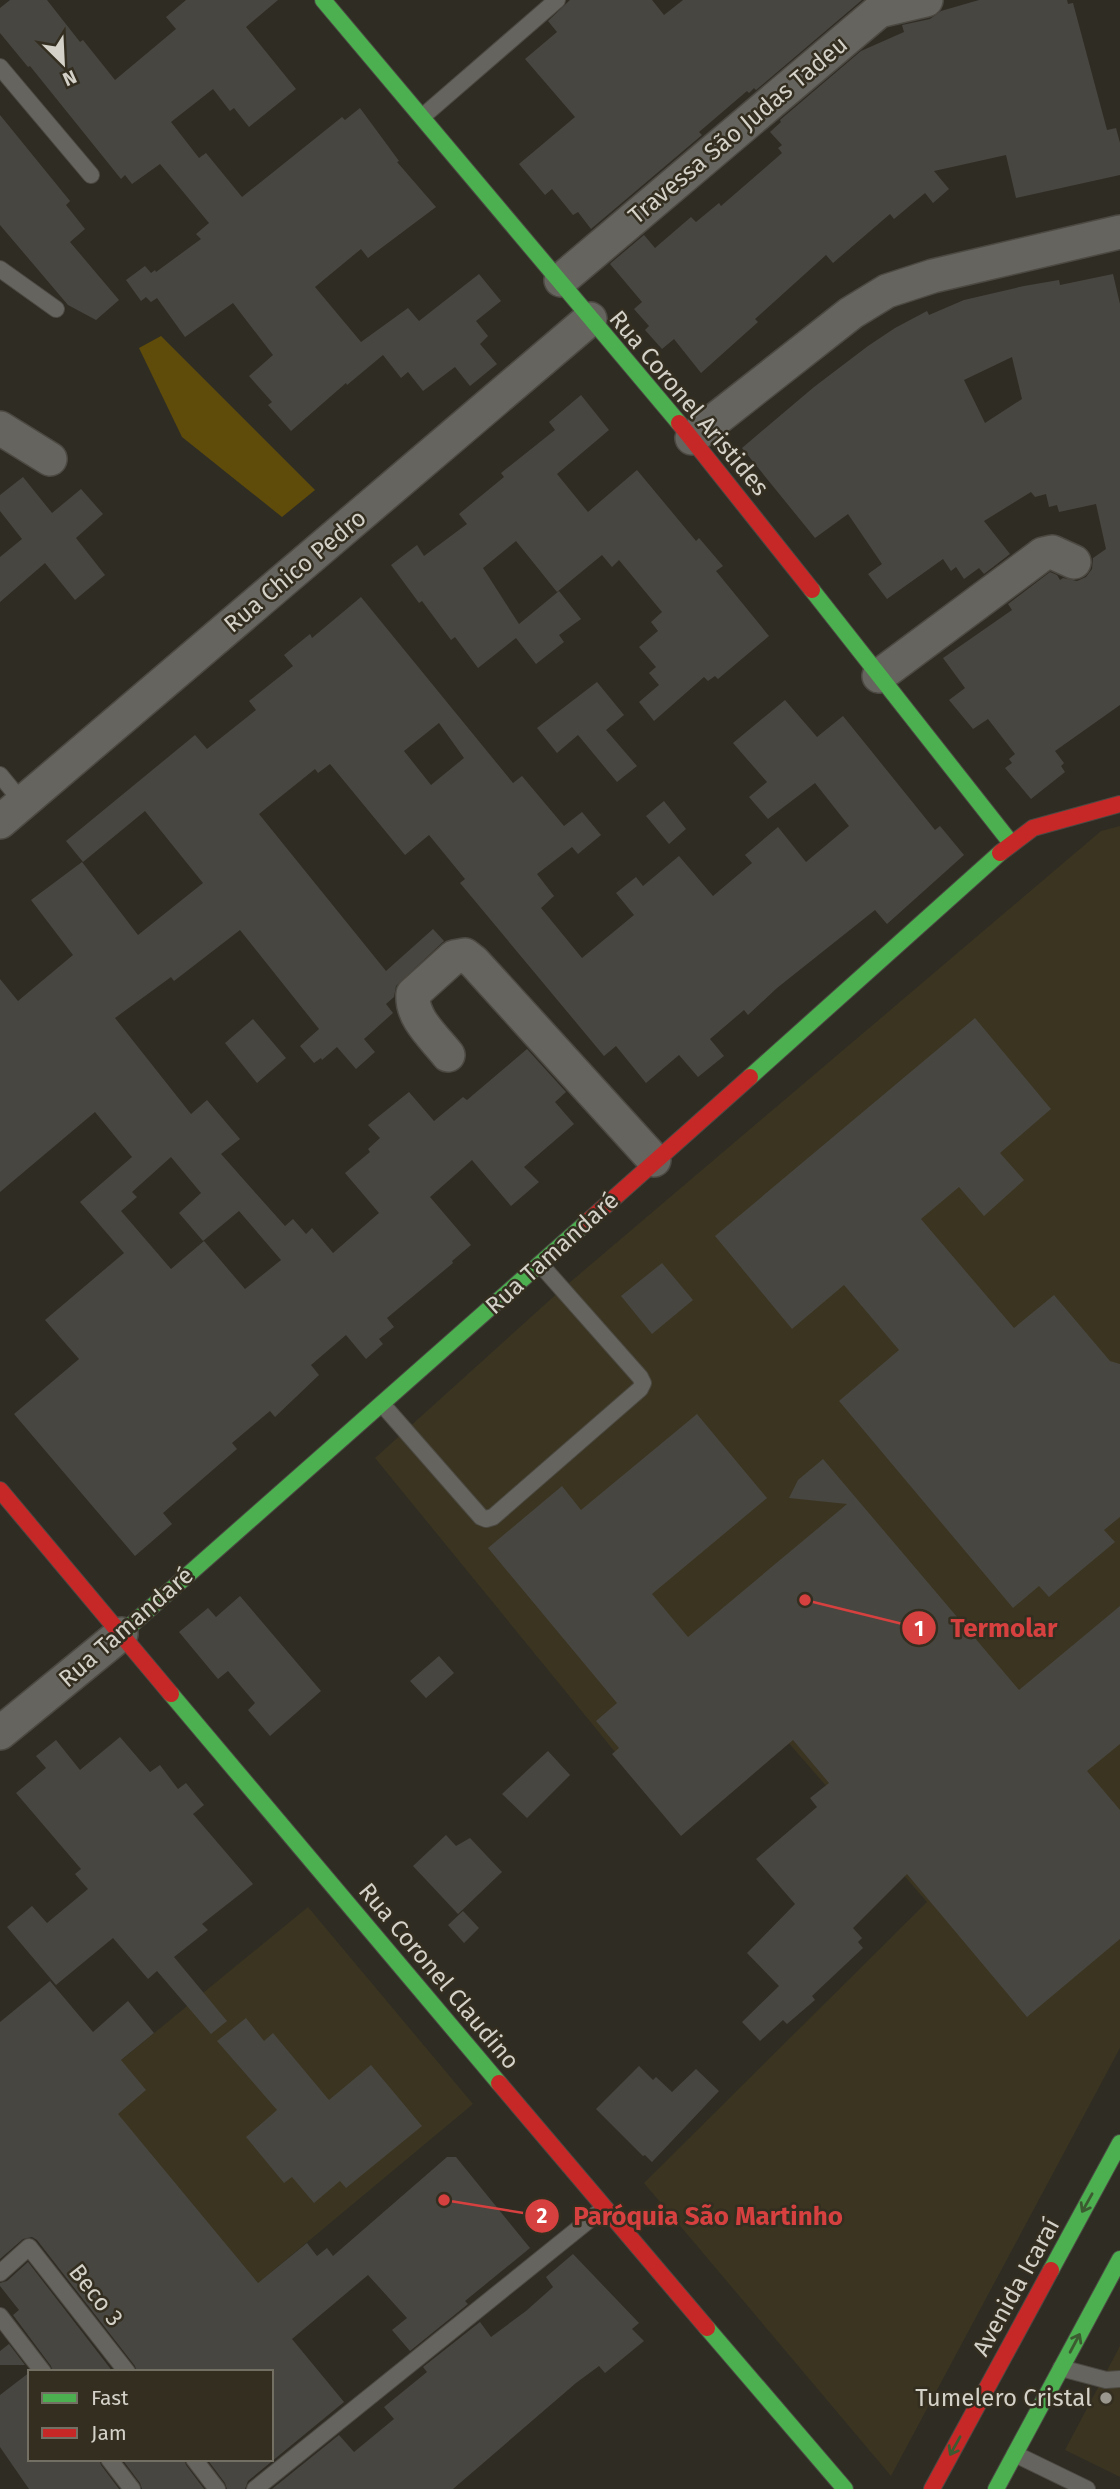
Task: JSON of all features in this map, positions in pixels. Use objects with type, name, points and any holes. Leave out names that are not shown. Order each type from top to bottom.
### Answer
[{"type":"street","name":"Rua Coronel Aristides","points":[[323,0],[692,438],[1011,843]]},
{"type":"street","name":"Travessa São Judas Tadeu","points":[[561,280],[879,11],[926,0]]},
{"type":"street","points":[[692,438],[851,313],[887,292],[933,276],[1120,232]]},
{"type":"street","name":"Rua Chico Pedro","points":[[11,813],[590,319]]},
{"type":"street","points":[[0,428],[50,459]]},
{"type":"street","points":[[879,676],[1043,554],[1052,552],[1074,562]]},
{"type":"street","name":"Rua Tamandaré","points":[[0,1733],[121,1634],[1011,843],[1032,828],[1120,804]]},
{"type":"street","points":[[448,1055],[415,1013],[413,994],[454,957],[465,955],[654,1160]]},
{"type":"street","name":"Rua Coronel Claudino","points":[[0,1490],[604,2208],[845,2489]]},
{"type":"street","name":"Avenida Icaraí","points":[[932,2489],[1120,2143]]},
{"type":"street","points":[[996,2489],[1120,2259]]},
{"type":"lane","points":[[422,117],[557,0]]},
{"type":"lane","points":[[0,67],[92,175]]},
{"type":"lane","points":[[0,269],[56,309]]},
{"type":"lane","points":[[0,775],[11,813]]},
{"type":"lane","points":[[381,1404],[486,1520],[493,1517],[629,1398],[643,1383],[640,1377],[540,1264]]},
{"type":"lane","points":[[255,2489],[604,2208]]},
{"type":"lane","name":"Beco 3","points":[[0,2273],[29,2247],[125,2370]]},
{"type":"lane","points":[[0,2316],[41,2370]]},
{"type":"lane","points":[[1061,2368],[1106,2380],[1120,2379]]},
{"type":"lane","points":[[1015,2454],[1087,2489]]},
{"type":"lane","points":[[111,2461],[132,2489]]},
{"type":"lane","points":[[196,2461],[217,2489]]},
{"type":"shaded area","points":[[161,336],[315,490],[282,517],[182,437],[139,348]]},
{"type":"shaded area","points":[[1120,826],[1120,2048],[891,2476],[644,2183],[927,1902],[787,1741],[682,1834],[375,1458],[562,1289],[1101,831]]},
{"type":"shaded area","points":[[308,1907],[473,2104],[257,2284],[92,2084]]},
{"type":"shaded area","name":"Tumelero Cristal","points":[[1120,2346],[1120,2477],[1065,2450]]},
{"type":"building","points":[[10,0],[47,0],[115,80],[176,29],[166,17],[186,0],[278,0],[246,27],[296,89],[249,127],[234,108],[230,111],[213,89],[171,122],[199,158],[206,153],[242,197],[342,117],[345,120],[360,108],[399,161],[397,162],[436,207],[368,258],[361,249],[315,287],[361,342],[408,308],[419,321],[479,274],[501,301],[476,321],[488,336],[480,344],[497,364],[470,386],[455,367],[423,391],[408,372],[401,378],[383,355],[291,431],[268,405],[272,402],[249,376],[273,355],[233,303],[185,337],[157,298],[151,302],[146,297],[141,301],[126,280],[145,266],[151,273],[155,270],[156,272],[201,239],[196,234],[209,223],[160,164],[132,184],[125,175],[121,179],[0,33],[0,8]]},
{"type":"building","points":[[570,0],[652,0],[664,15],[683,0],[862,0],[756,90],[754,88],[749,93],[747,91],[699,132],[702,135],[591,229],[578,212],[573,215],[552,189],[545,195],[519,164],[575,117],[525,59],[557,32],[548,21]]},
{"type":"building","points":[[979,0],[1067,0],[1068,4],[1073,3],[1107,130],[1116,128],[1120,143],[1120,175],[1016,198],[1006,155],[934,171],[949,189],[933,203],[925,193],[894,219],[890,214],[833,263],[826,255],[755,319],[758,322],[701,373],[674,339],[662,349],[645,330],[649,326],[634,309],[642,302],[610,264],[644,235],[655,248],[691,217],[696,222],[719,203],[721,206],[782,153],[778,148],[782,145],[770,132],[780,120],[861,51],[904,32],[902,25],[930,19],[941,11]]},
{"type":"building","points":[[0,115],[70,201],[66,205],[85,229],[70,242],[119,300],[96,320],[68,305],[0,225]]},
{"type":"building","points":[[1113,274],[1120,304],[1120,705],[1055,751],[1064,763],[1061,766],[1065,772],[1031,799],[1005,768],[1012,763],[1009,759],[1015,754],[988,719],[973,729],[949,700],[965,688],[943,658],[1012,610],[1008,604],[1050,572],[1060,580],[1063,578],[1077,581],[1086,577],[1092,569],[1093,558],[1106,549],[1096,504],[1059,512],[1057,505],[1049,507],[1046,494],[1035,497],[1031,492],[984,521],[1010,554],[984,574],[979,568],[964,579],[956,567],[951,571],[943,559],[887,599],[868,574],[882,564],[848,514],[815,538],[742,448],[814,387],[868,346],[927,311],[929,315],[964,300],[1024,286],[1059,280],[1060,285]],"holes":[[[1012,357],[1022,399],[985,423],[964,380]]]},
{"type":"building","points":[[581,395],[609,430],[557,474],[588,512],[637,470],[696,541],[699,538],[723,566],[716,571],[769,636],[718,679],[715,676],[708,681],[704,677],[654,721],[639,702],[659,685],[649,673],[656,667],[639,647],[658,631],[651,622],[662,612],[619,560],[612,567],[602,555],[557,592],[516,541],[483,568],[519,624],[559,591],[581,619],[559,635],[564,642],[536,664],[516,638],[478,668],[455,637],[451,640],[422,601],[419,603],[391,565],[417,545],[424,556],[467,524],[459,514],[504,477],[501,473],[555,430],[549,422]]},
{"type":"building","points":[[23,477],[52,513],[81,489],[103,514],[76,538],[105,575],[75,600],[45,563],[0,602],[0,557],[22,539],[0,511],[0,495]]},
{"type":"building","points":[[361,597],[513,783],[522,776],[564,826],[582,812],[601,835],[578,854],[572,847],[537,874],[554,896],[541,908],[582,958],[634,915],[616,893],[636,877],[643,886],[679,856],[713,896],[752,863],[745,855],[778,827],[806,862],[849,826],[815,783],[768,819],[749,797],[767,782],[733,743],[785,700],[817,737],[843,716],[935,830],[940,826],[964,855],[887,924],[875,910],[777,988],[748,1015],[744,1010],[710,1039],[724,1056],[698,1077],[679,1055],[646,1083],[616,1046],[604,1056],[460,883],[465,879],[429,835],[405,855],[330,764],[318,773],[315,769],[259,814],[386,971],[433,929],[444,941],[396,986],[394,997],[386,1004],[393,1013],[364,1039],[375,1052],[356,1069],[337,1047],[322,1060],[321,1058],[314,1063],[300,1046],[319,1029],[240,930],[174,981],[171,977],[115,1018],[191,1114],[207,1100],[240,1139],[221,1154],[285,1226],[293,1219],[306,1234],[312,1228],[333,1253],[379,1213],[345,1173],[370,1152],[368,1149],[380,1138],[368,1125],[409,1092],[434,1121],[463,1097],[467,1100],[527,1049],[566,1092],[555,1102],[574,1124],[524,1167],[539,1182],[511,1206],[472,1160],[430,1197],[471,1245],[387,1318],[394,1327],[379,1339],[383,1344],[366,1359],[346,1335],[311,1365],[319,1375],[275,1417],[270,1411],[232,1443],[237,1449],[163,1513],[172,1524],[135,1556],[14,1414],[79,1359],[45,1320],[124,1253],[80,1202],[132,1157],[95,1112],[0,1192],[0,979],[18,1001],[73,955],[31,900],[82,862],[138,935],[203,883],[145,811],[83,862],[66,841],[195,735],[207,749],[256,710],[249,701],[293,666],[284,655],[310,634],[312,638]],"holes":[[[439,723],[464,758],[431,785],[404,751]],[[171,1157],[201,1193],[179,1213],[203,1241],[239,1211],[281,1260],[245,1289],[204,1241],[171,1269],[121,1211],[137,1197],[132,1192]]]},
{"type":"building","points":[[597,682],[624,715],[606,730],[637,766],[617,782],[578,735],[557,753],[537,728]]},
{"type":"building","points":[[664,801],[686,829],[669,844],[646,816]]},
{"type":"building","points":[[975,1018],[1051,1109],[1000,1153],[1024,1180],[984,1216],[959,1187],[921,1219],[1014,1328],[1054,1295],[1110,1361],[1120,1364],[1120,1517],[1104,1530],[1115,1542],[1049,1597],[1039,1586],[1013,1608],[839,1401],[899,1350],[844,1285],[792,1329],[715,1236]]},
{"type":"building","points":[[253,1019],[286,1058],[257,1083],[225,1043]]},
{"type":"building","points":[[662,1263],[693,1300],[652,1334],[621,1296]]},
{"type":"building","points":[[697,1414],[767,1498],[652,1594],[688,1637],[847,1504],[789,1498],[798,1480],[823,1459],[1019,1690],[1120,1606],[1120,1744],[1087,1771],[1120,1810],[1120,1939],[1027,2017],[907,1874],[853,1928],[862,1938],[858,1942],[863,1948],[812,1996],[815,2000],[787,2024],[783,2020],[760,2041],[742,2022],[779,1986],[747,1953],[795,1904],[756,1859],[817,1807],[810,1798],[829,1783],[793,1740],[681,1836],[612,1754],[619,1748],[596,1721],[617,1703],[488,1548],[562,1486],[581,1510]]},
{"type":"building","points":[[240,1596],[321,1691],[270,1736],[248,1710],[255,1703],[228,1671],[218,1679],[179,1632],[208,1608],[216,1617]]},
{"type":"building","points":[[439,1656],[454,1673],[426,1698],[410,1681]]},
{"type":"building","points":[[120,1737],[150,1772],[160,1765],[178,1789],[186,1783],[204,1805],[193,1814],[253,1884],[202,1924],[208,1930],[174,1957],[227,2021],[211,2034],[157,1971],[148,1979],[113,1938],[56,1985],[7,1927],[32,1906],[47,1923],[88,1889],[75,1874],[81,1869],[16,1793],[46,1768],[36,1756],[56,1740],[80,1770]]},
{"type":"building","points":[[548,1751],[570,1775],[527,1818],[502,1794]]},
{"type":"building","points":[[446,1835],[456,1846],[470,1838],[502,1872],[458,1914],[413,1866]]},
{"type":"building","points":[[463,1911],[479,1928],[464,1943],[448,1925]]},
{"type":"building","points":[[50,1981],[93,2032],[128,2001],[154,2033],[121,2060],[146,2090],[118,2114],[258,2283],[307,2243],[317,2256],[327,2248],[333,2256],[447,2157],[456,2157],[530,2248],[465,2301],[468,2304],[410,2351],[392,2330],[407,2318],[368,2275],[292,2339],[344,2402],[273,2460],[273,2370],[136,2370],[37,2240],[32,2237],[23,2239],[0,2259],[0,2022]]},
{"type":"building","points":[[246,2018],[264,2041],[273,2033],[329,2100],[371,2065],[422,2126],[346,2188],[340,2181],[314,2203],[292,2177],[284,2183],[246,2137],[277,2110],[217,2041]]},
{"type":"building","points":[[639,2066],[653,2080],[656,2077],[672,2092],[696,2069],[719,2091],[652,2162],[596,2109]]},
{"type":"building","points":[[573,2254],[639,2323],[632,2329],[644,2341],[605,2373],[599,2366],[576,2383],[453,2489],[272,2489],[339,2435],[354,2452],[394,2419],[384,2407],[427,2372],[423,2367],[480,2322],[491,2337],[526,2311],[553,2287],[546,2277]]},
{"type":"building","points":[[28,2262],[111,2370],[52,2370],[13,2315],[19,2310],[0,2286],[0,2283],[7,2281]]},
{"type":"building","points":[[9,2344],[25,2365],[0,2365],[0,2351]]},
{"type":"building","points":[[28,2374],[28,2461],[100,2461],[119,2489],[29,2489],[0,2447],[0,2395]]},
{"type":"building","points":[[124,2461],[185,2461],[204,2489],[142,2489]]},
{"type":"building","points":[[208,2461],[272,2461],[248,2481],[245,2489],[227,2489]]},
{"type":"traffic: fast","points":[[323,0],[679,423]]},
{"type":"traffic: fast","points":[[812,590],[1011,843]]},
{"type":"traffic: fast","points":[[750,1077],[1000,853]]},
{"type":"traffic: fast","points":[[121,1634],[586,1223]]},
{"type":"traffic: fast","points":[[171,1694],[499,2083]]},
{"type":"traffic: fast","points":[[1051,2270],[1120,2143]]},
{"type":"traffic: fast","points":[[996,2489],[1120,2259]]},
{"type":"traffic: fast","points":[[707,2328],[845,2489]]},
{"type":"traffic: jam","points":[[679,423],[812,590]]},
{"type":"traffic: jam","points":[[1000,853],[1033,828],[1120,804]]},
{"type":"traffic: jam","points":[[586,1223],[750,1077]]},
{"type":"traffic: jam","points":[[0,1490],[171,1694]]},
{"type":"traffic: jam","points":[[499,2083],[707,2328]]},
{"type":"traffic: jam","points":[[932,2489],[1051,2270]]},
{"type":"place","name":"Termolar","points":[[805,1600]]},
{"type":"place","name":"Paróquia São Martinho","points":[[444,2200]]},
{"type":"place","name":"Tumelero Cristal","points":[[1106,2398]]}]
